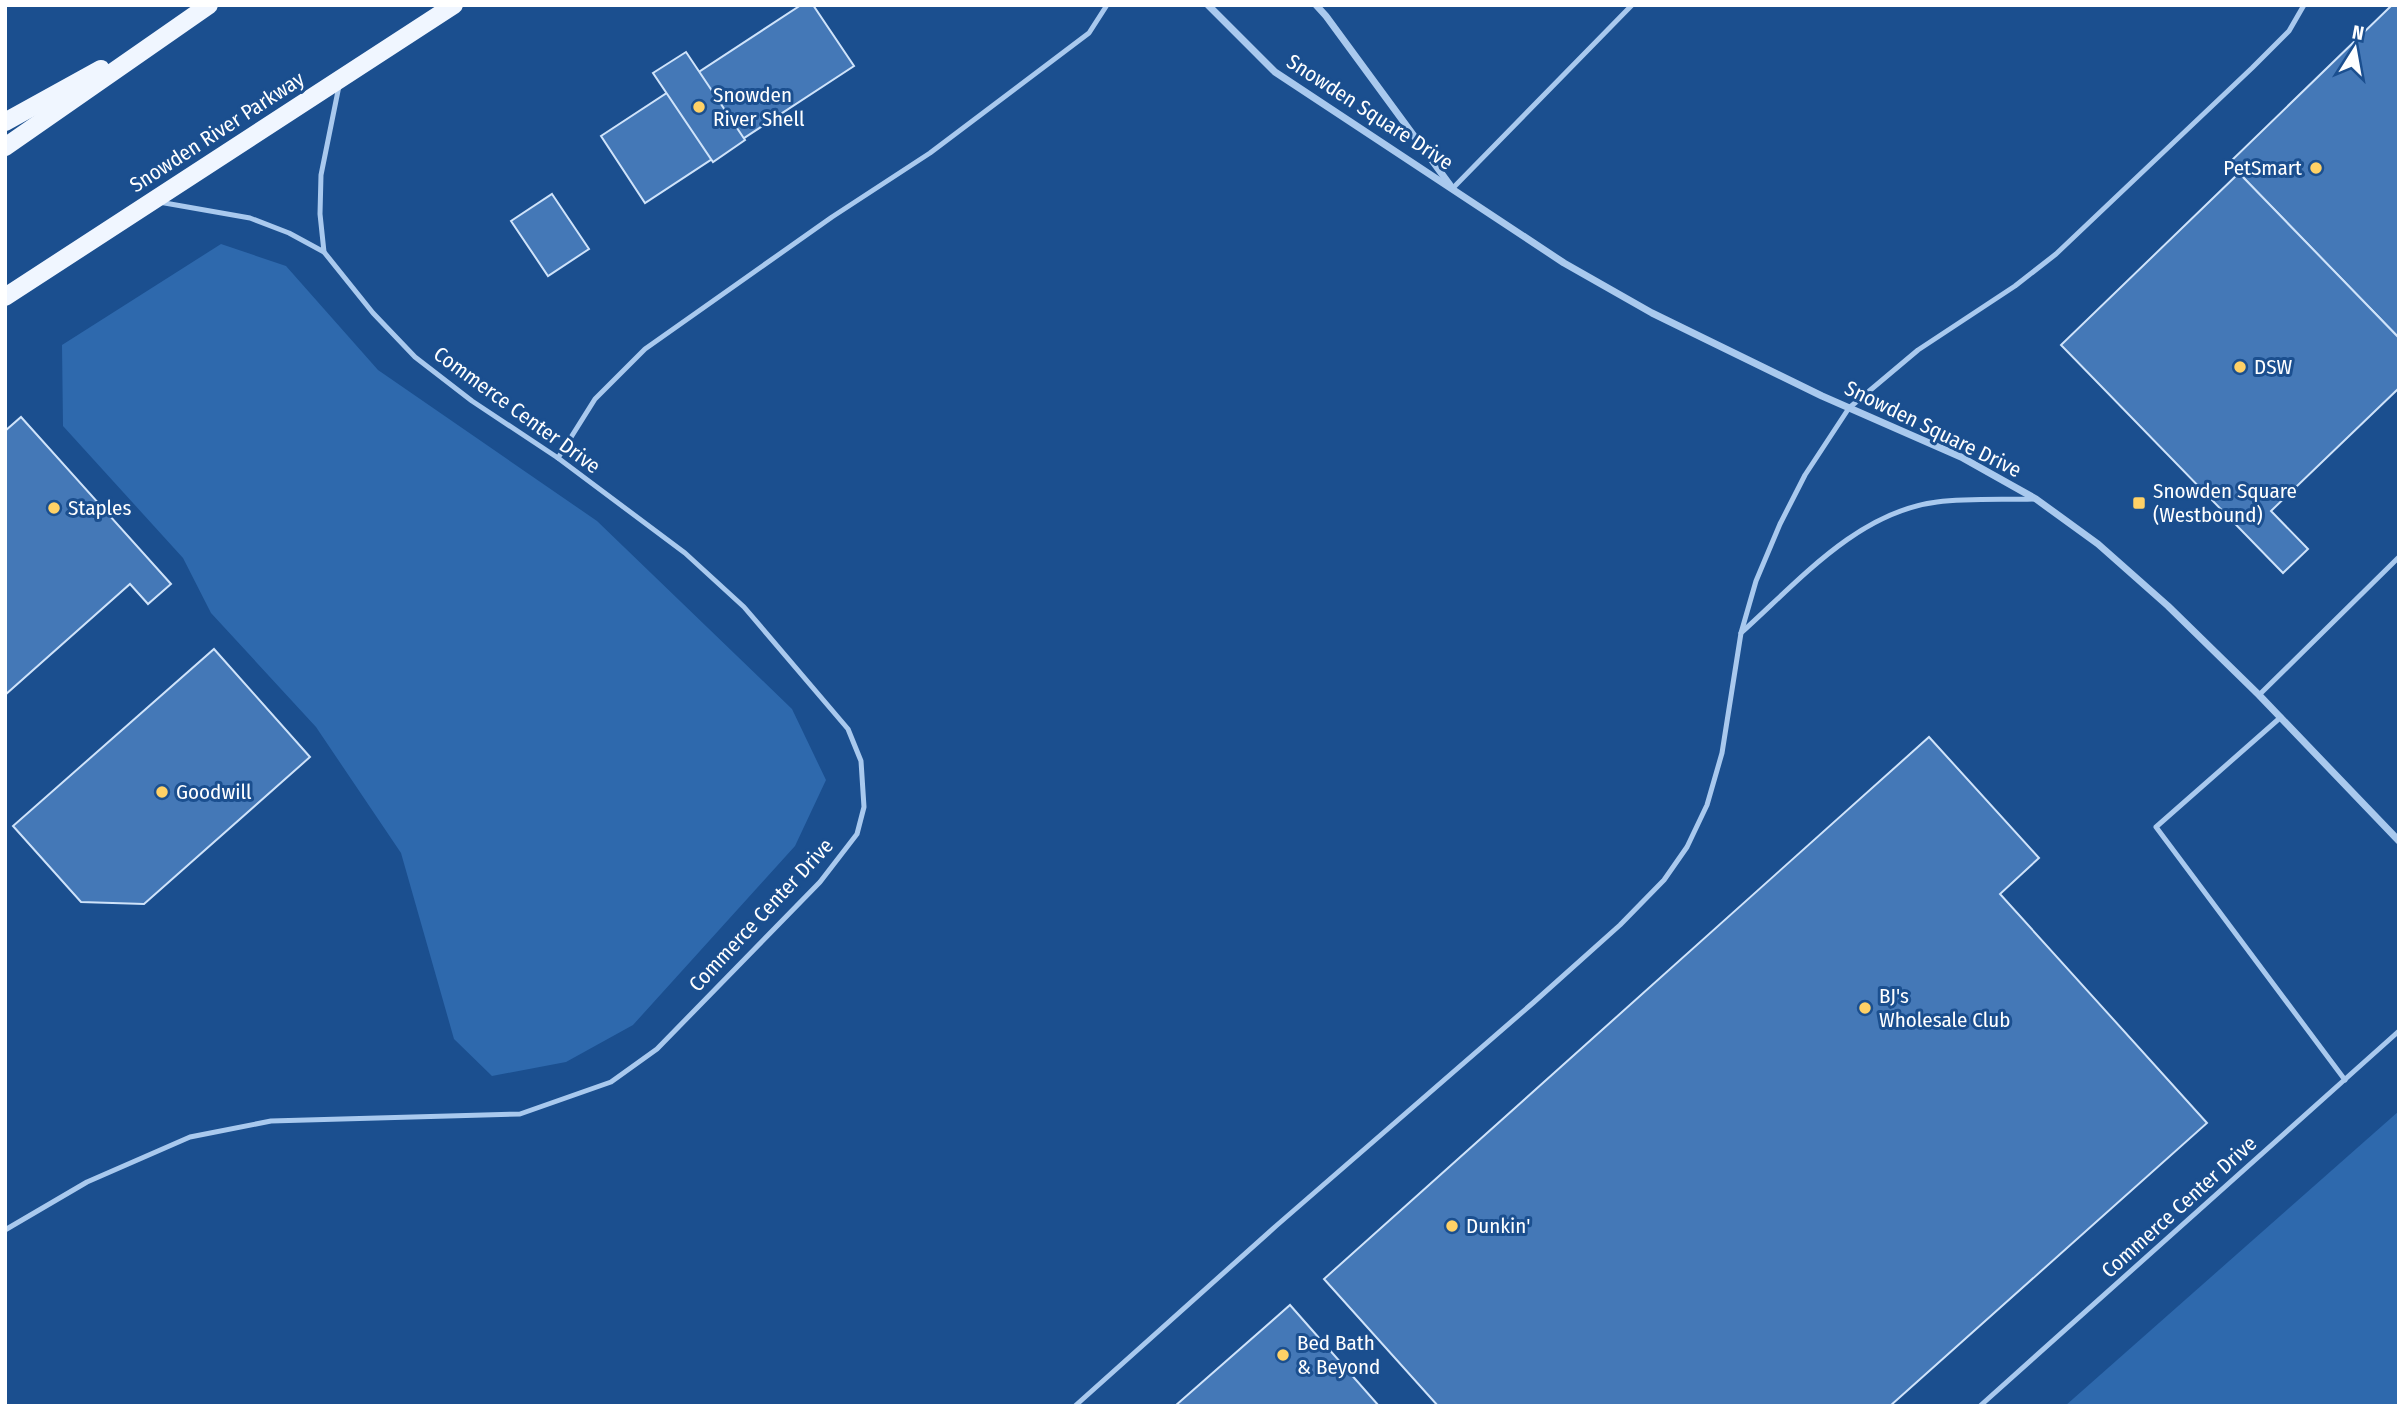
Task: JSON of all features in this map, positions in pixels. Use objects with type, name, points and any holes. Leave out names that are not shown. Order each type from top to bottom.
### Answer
[{"type":"main road","points":[[5,148],[209,5]]},
{"type":"main road","name":"Snowden River Parkway","points":[[5,297],[454,5]]},
{"type":"main road","points":[[5,122],[187,21]]},
{"type":"street","name":"Snowden Square Drive","points":[[1208,5],[1275,72],[1563,263],[1652,313],[1849,408],[1961,457],[2036,499],[2118,562],[2168,606],[2281,717],[2399,841]]},
{"type":"street","name":"Snowden Square Drive","points":[[1316,5],[1453,188]]},
{"type":"lane","points":[[558,458],[595,399],[645,349],[832,217],[930,153],[1089,33],[1107,5]]},
{"type":"lane","points":[[1453,188],[1632,5]]},
{"type":"lane","points":[[1075,1406],[1276,1226],[1553,985],[1620,925],[1664,880],[1687,847],[1707,805],[1722,753],[1741,633],[1756,581],[1780,524],[1805,475],[1849,408],[1919,351],[2015,286],[2056,254],[2289,31],[2304,5]]},
{"type":"lane","points":[[324,253],[320,214],[321,175],[340,80]]},
{"type":"lane","points":[[154,201],[250,218],[289,233],[324,253]]},
{"type":"lane","name":"Commerce Center Drive","points":[[5,1230],[87,1182],[190,1137],[271,1121],[520,1114],[611,1082],[657,1049],[820,882],[857,834],[864,807],[862,761],[848,729],[744,607],[685,553],[558,458],[472,401],[415,357],[373,313],[324,253]]},
{"type":"lane","points":[[1741,633],[1851,535],[1892,514],[1936,502],[2036,499]]},
{"type":"lane","points":[[2259,695],[2399,557]]},
{"type":"lane","points":[[2281,717],[2156,827],[2345,1080]]},
{"type":"lane","name":"Commerce Center Drive","points":[[1980,1406],[2399,1031]]},
{"type":"shaded area","points":[[221,244],[286,266],[378,370],[597,521],[792,709],[826,780],[795,846],[633,1025],[566,1062],[492,1076],[454,1039],[401,853],[316,727],[211,613],[183,558],[63,426],[62,345]]},
{"type":"shaded area","points":[[2399,1111],[2399,1406],[2065,1406]]},
{"type":"building","points":[[801,5],[813,5],[854,66],[645,203],[601,136]]},
{"type":"building","name":"PetSmart","points":[[2392,5],[2399,5],[2399,338],[2229,163]]},
{"type":"building","name":"Snowden River Shell","points":[[686,52],[745,140],[713,162],[653,73]]},
{"type":"building","name":"DSW","points":[[2239,173],[2399,338],[2399,388],[2271,511],[2308,549],[2283,573],[2061,345]]},
{"type":"building","points":[[552,194],[589,249],[548,276],[511,221]]},
{"type":"building","name":"Staples","points":[[21,417],[171,584],[148,604],[130,584],[5,695],[5,431]]},
{"type":"building","name":"Goodwill","points":[[214,649],[310,757],[144,904],[81,902],[13,826]]},
{"type":"building","name":"BJ's Wholesale Club","points":[[1929,737],[2039,858],[2000,894],[2207,1123],[1890,1406],[1438,1406],[1324,1279]]},
{"type":"building","name":"Bed Bath & Beyond","points":[[1290,1305],[1379,1406],[1175,1406]]},
{"type":"place","name":"Snowden River Shell","points":[[699,107]]},
{"type":"place","name":"PetSmart","points":[[2316,168]]},
{"type":"place","name":"DSW","points":[[2240,367]]},
{"type":"place","name":"Snowden Square (Westbound)","points":[[2139,503]]},
{"type":"place","name":"Staples","points":[[54,508]]},
{"type":"place","name":"Goodwill","points":[[162,792]]},
{"type":"place","name":"BJ's Wholesale Club","points":[[1865,1008]]},
{"type":"place","name":"Dunkin'","points":[[1452,1226]]},
{"type":"place","name":"Bed Bath & Beyond","points":[[1283,1355]]}]
